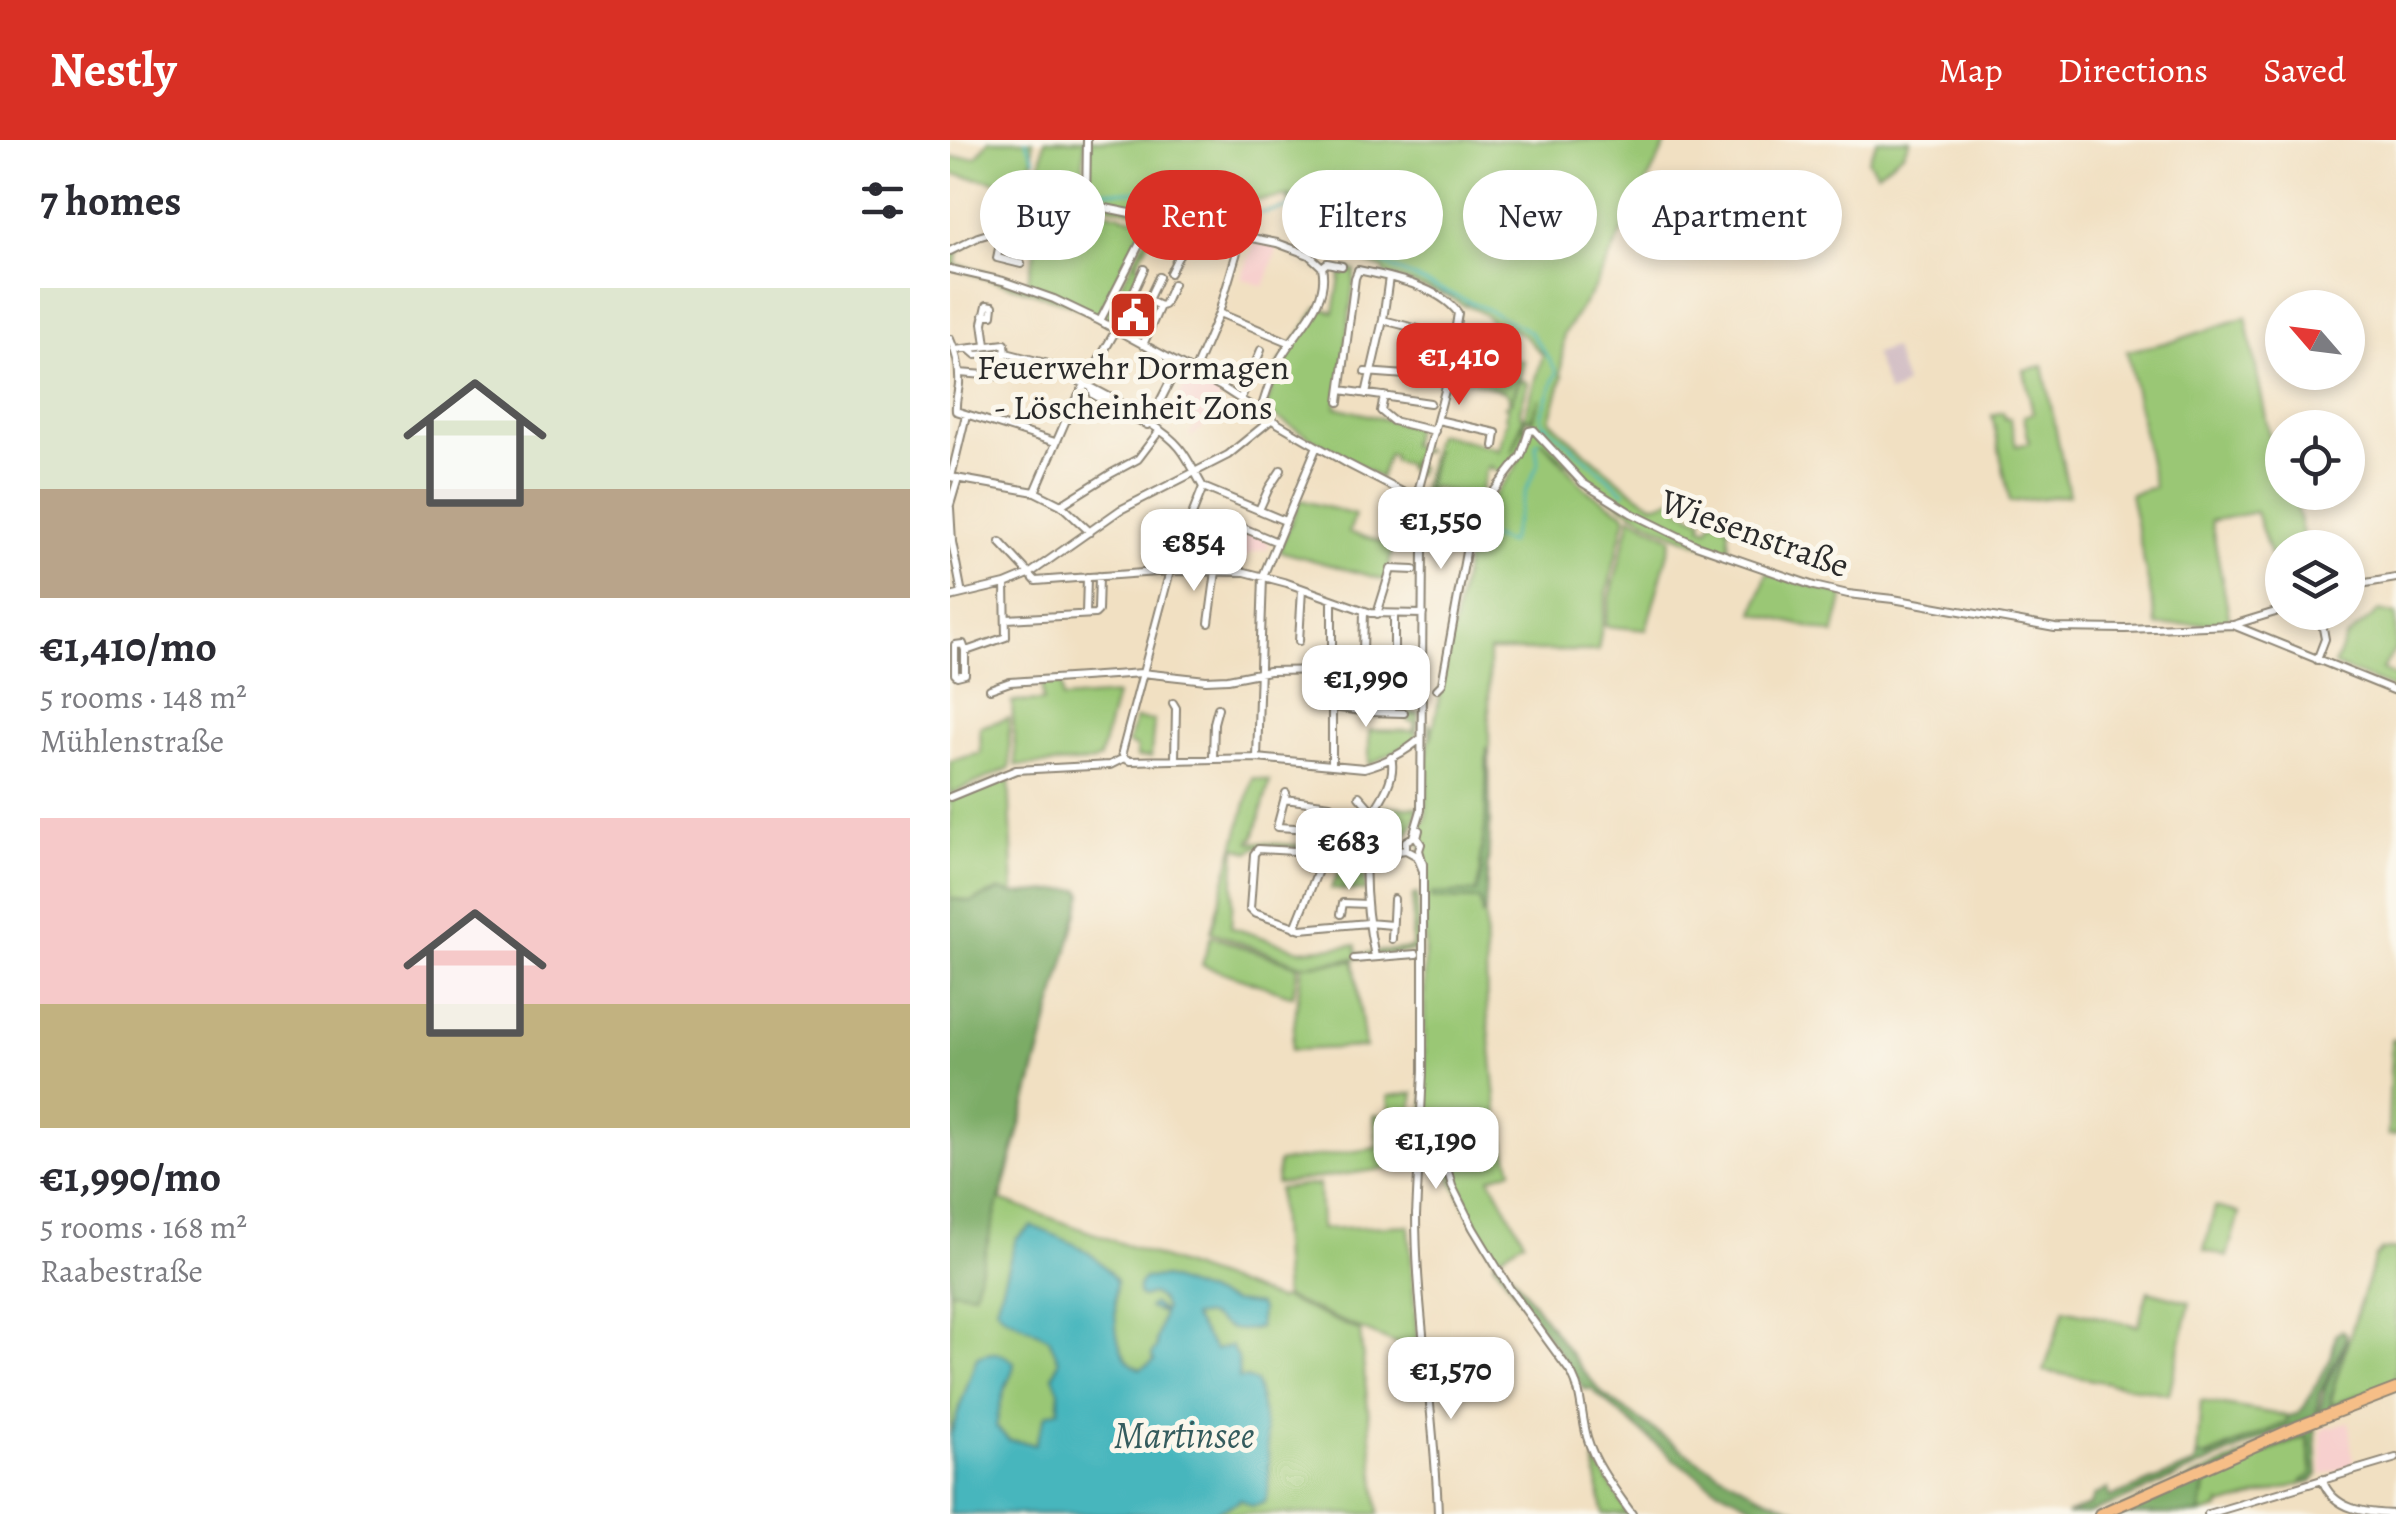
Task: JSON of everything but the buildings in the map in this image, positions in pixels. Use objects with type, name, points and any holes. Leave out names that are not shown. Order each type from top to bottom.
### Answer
[{"type":"main road","points":[[2100,1514],[2297,1427],[2396,1389]]},
{"type":"street","points":[[1087,140],[1087,170]]},
{"type":"street","points":[[950,252],[980,236]]},
{"type":"street","points":[[1253,435],[1278,364],[1318,301],[1324,274],[1322,267],[1304,252],[1262,239]]},
{"type":"street","points":[[1005,260],[1021,264]]},
{"type":"street","points":[[1100,321],[1131,260]]},
{"type":"street","points":[[1170,273],[1176,260]]},
{"type":"street","points":[[1171,382],[1191,371],[1219,313],[1235,260]]},
{"type":"street","points":[[1322,267],[1343,266],[1388,277],[1446,299],[1458,312],[1448,378],[1419,488],[1423,614],[1421,810],[1415,837]]},
{"type":"street","points":[[950,269],[1003,281],[1100,321],[1470,530],[1442,684],[1436,688]]},
{"type":"street","points":[[1144,269],[1133,292],[1160,306]]},
{"type":"street","points":[[1340,402],[1357,270]]},
{"type":"street","points":[[1148,300],[1159,276]]},
{"type":"street","points":[[1366,394],[1383,320],[1388,277]]},
{"type":"street","points":[[1143,345],[1174,284]]},
{"type":"street","points":[[1219,313],[1291,343]]},
{"type":"street","points":[[984,315],[986,345]]},
{"type":"street","points":[[1383,320],[1454,338]]},
{"type":"street","points":[[1406,376],[1410,326]]},
{"type":"street","points":[[1034,492],[1054,442],[1116,330]]},
{"type":"street","points":[[950,338],[959,376],[956,411],[1054,442]]},
{"type":"street","points":[[950,380],[959,376],[999,376],[1005,353],[1004,344],[955,350]]},
{"type":"street","points":[[968,348],[976,355],[1005,353],[1045,363],[1088,384],[1094,396],[1147,425],[1179,364]]},
{"type":"street","points":[[1240,398],[1260,350]]},
{"type":"street","points":[[1368,372],[1448,378]]},
{"type":"street","points":[[1341,390],[1441,407]]},
{"type":"street","points":[[1384,396],[1382,411],[1394,421],[1434,431]]},
{"type":"street","points":[[962,594],[950,507],[966,415]]},
{"type":"street","points":[[950,597],[1029,574],[1125,507],[1234,452],[1272,420]]},
{"type":"street","points":[[1438,420],[1496,433],[1494,446]]},
{"type":"street","points":[[1151,421],[1178,444],[1204,487],[1286,521]]},
{"type":"street","points":[[1062,505],[1138,459],[1160,430]]},
{"type":"street","name":"Wiesenstraße","points":[[1470,530],[1522,456],[1528,431],[1534,430],[1584,483],[1631,514],[1696,545],[1814,586],[2055,628],[2152,629],[2232,624]]},
{"type":"street","points":[[950,439],[960,439]]},
{"type":"street","points":[[1257,758],[1263,576],[1318,446]]},
{"type":"street","points":[[1259,510],[1281,470]]},
{"type":"street","points":[[953,478],[1034,492],[1062,505],[1090,532]]},
{"type":"street","points":[[1124,758],[1122,752],[1170,571],[1204,487]]},
{"type":"street","points":[[1410,496],[1419,488]]},
{"type":"street","points":[[1236,525],[1277,542]]},
{"type":"street","points":[[1000,542],[1041,582],[1170,571],[1245,572],[1376,614],[1423,614]]},
{"type":"street","points":[[1376,614],[1390,569],[1414,570]]},
{"type":"street","points":[[1209,623],[1216,571]]},
{"type":"street","points":[[1007,620],[1098,612],[1099,576]]},
{"type":"street","points":[[1086,614],[1088,577]]},
{"type":"street","points":[[2365,583],[2396,578]]},
{"type":"street","points":[[965,650],[1006,637],[1005,584]]},
{"type":"street","points":[[1300,641],[1302,589]]},
{"type":"street","points":[[1332,600],[1332,765]]},
{"type":"street","points":[[1363,652],[1364,611]]},
{"type":"street","points":[[1394,614],[1396,655]]},
{"type":"street","points":[[2232,624],[2265,615]]},
{"type":"street","points":[[2232,624],[2396,691]]},
{"type":"street","points":[[2317,660],[2325,639],[2323,630]]},
{"type":"street","points":[[963,644],[965,650],[965,674],[960,677],[955,674],[954,647],[963,644]]},
{"type":"street","points":[[990,689],[1010,682],[1142,674],[1228,680],[1260,673],[1332,670]]},
{"type":"street","points":[[1173,703],[1176,759]]},
{"type":"street","points":[[1332,707],[1404,712]]},
{"type":"street","points":[[1213,759],[1218,708]]},
{"type":"street","points":[[1124,758],[1257,758],[1364,768],[1421,746]]},
{"type":"street","points":[[1415,837],[1424,813],[1425,764],[1421,746]]},
{"type":"street","points":[[1360,829],[1392,776],[1390,757]]},
{"type":"street","points":[[950,797],[1016,770],[1114,765],[1124,758]]},
{"type":"street","points":[[1295,928],[1329,853],[1330,830],[1330,804],[1285,796],[1276,831],[1330,830]]},
{"type":"street","points":[[1359,796],[1373,812]]},
{"type":"street","points":[[1415,837],[1409,838],[1411,850],[1423,871],[1416,1216],[1438,1514]]},
{"type":"street","points":[[1392,924],[1301,929],[1251,911],[1256,850],[1366,855],[1411,850],[1421,844],[1415,837]]},
{"type":"street","points":[[1366,855],[1364,882],[1375,956]]},
{"type":"street","points":[[1392,939],[1394,899]]},
{"type":"street","points":[[1341,914],[1343,903],[1368,904]]},
{"type":"street","points":[[1354,959],[1416,954]]},
{"type":"street","points":[[1419,1125],[1439,1138],[1452,1186],[1473,1228],[1510,1289],[1572,1374],[1592,1450],[1632,1514]]},
{"type":"street","points":[[2208,1514],[2396,1458]]},
{"type":"street","points":[[2322,1479],[2333,1499],[2355,1512],[2396,1514]]},
{"type":"shaded area","points":[[1262,244],[1278,247],[1264,287],[1241,278],[1248,260],[1262,260]]},
{"type":"shaded area","points":[[1893,348],[1905,384],[1888,393],[1874,354]]},
{"type":"shaded area","points":[[1188,373],[1223,394],[1204,426],[1191,437],[1200,420],[1174,406],[1183,389],[1181,381]]},
{"type":"shaded area","points":[[1243,529],[1269,544],[1267,550],[1248,554],[1241,568],[1236,568],[1242,546],[1229,540],[1233,531],[1241,534]]},
{"type":"shaded area","points":[[2349,1421],[2353,1466],[2322,1475],[2321,1432]]},
{"type":"green space","points":[[990,140],[1033,140],[1030,170],[980,170],[980,179],[950,174],[950,158],[976,157]]},
{"type":"green space","points":[[1045,140],[1085,140],[1083,170],[1040,170]]},
{"type":"green space","points":[[1090,140],[1668,140],[1653,170],[1617,170],[1617,243],[1596,285],[1564,334],[1563,376],[1550,420],[1647,501],[1659,504],[1685,493],[1679,509],[1703,520],[1701,526],[1708,529],[1713,520],[1728,526],[1730,552],[1671,532],[1631,511],[1541,440],[1587,490],[1626,517],[1607,593],[1598,651],[1489,651],[1484,865],[1487,1007],[1498,1119],[1512,1170],[1490,1178],[1524,1240],[1495,1259],[1453,1183],[1440,1134],[1424,1112],[1425,856],[1419,835],[1426,821],[1430,735],[1427,722],[1432,727],[1431,739],[1471,536],[1494,495],[1515,469],[1540,398],[1527,419],[1543,355],[1518,332],[1504,327],[1503,331],[1466,304],[1385,274],[1384,269],[1367,263],[1443,260],[1443,170],[1282,170],[1282,197],[1262,200],[1262,170],[1125,170],[1125,209],[1105,205],[1105,170],[1090,170]]},
{"type":"green space","points":[[1877,140],[1910,140],[1903,153],[1877,173],[1868,160]]},
{"type":"green space","points":[[1105,211],[1125,216],[1126,260],[1098,316],[950,267],[950,253],[967,246],[959,251],[955,264],[1026,284],[1033,260],[1105,260]]},
{"type":"green space","points":[[1134,260],[1139,260],[1130,288],[1110,321],[1118,325],[1123,318],[1117,328],[1106,322],[1105,316]]},
{"type":"green space","points":[[1349,269],[1355,271],[1336,407],[1415,427],[1410,445],[1426,450],[1411,460],[1412,466],[1419,467],[1417,475],[1388,454],[1380,478],[1265,411],[1279,365],[1318,307],[1334,312],[1341,272],[1347,273]]},
{"type":"green space","points":[[2246,317],[2265,413],[2265,510],[2297,510],[2302,530],[2265,530],[2265,539],[2256,512],[2211,521],[2230,622],[2157,626],[2130,494],[2154,487],[2127,351],[2174,341]]},
{"type":"green space","points":[[1490,328],[1499,334],[1496,353],[1524,361],[1511,403],[1520,379],[1528,383],[1512,453],[1525,420],[1525,442],[1504,473],[1491,466],[1487,468],[1478,499],[1483,507],[1476,505],[1477,499],[1431,487],[1426,505],[1435,450],[1422,501],[1422,488],[1436,433],[1499,450],[1509,396],[1461,377],[1463,365],[1471,366],[1472,354],[1478,355]]},
{"type":"green space","points":[[2043,366],[2069,495],[2010,502],[1992,415],[2003,412],[2005,419],[2010,418],[2016,446],[2029,443],[2024,416],[2033,413],[2024,370]]},
{"type":"green space","points":[[1297,499],[1355,515],[1349,533],[1394,545],[1385,580],[1279,551]]},
{"type":"green space","points":[[1631,516],[1672,538],[1646,630],[1605,626]]},
{"type":"green space","points":[[1767,573],[1844,595],[1834,634],[1754,613]]},
{"type":"green space","points":[[2379,611],[2396,615],[2396,648],[2382,670],[2396,677],[2396,690],[2334,665],[2346,638],[2356,630],[2365,630],[2365,622]]},
{"type":"green space","points":[[1061,682],[1062,699],[1116,695],[1100,758],[1094,762],[1016,766],[1012,702],[1043,701],[1042,683]]},
{"type":"green space","points":[[1419,713],[1415,741],[1369,765],[1369,730],[1414,731],[1408,714]]},
{"type":"green space","points":[[1009,718],[1010,768],[950,794],[950,761],[981,753],[980,727]]},
{"type":"green space","points":[[1135,719],[1154,721],[1151,757],[1137,757],[1136,747],[1128,744]]},
{"type":"green space","points":[[1487,749],[1490,829],[1482,915],[1480,900],[1432,899],[1432,894],[1476,892],[1485,827]]},
{"type":"green space","points":[[1009,776],[1014,894],[1001,890],[971,902],[950,898],[950,799]]},
{"type":"green space","points":[[1253,778],[1270,781],[1250,842],[1322,847],[1330,844],[1328,849],[1256,847],[1249,852],[1236,847],[1231,927],[1300,950],[1356,945],[1357,954],[1412,948],[1413,895],[1417,894],[1418,953],[1303,965],[1354,961],[1365,1047],[1291,1050],[1302,965],[1211,932]]},
{"type":"green space","points":[[1377,807],[1418,807],[1412,827],[1394,848],[1376,853],[1350,852]]},
{"type":"green space","points":[[1344,859],[1364,860],[1365,891],[1331,889]]},
{"type":"green space","points":[[1080,889],[1083,894],[974,1293],[950,1290],[950,898],[971,902],[1001,890],[1014,894]]},
{"type":"green space","points":[[1211,936],[1298,966],[1293,996],[1202,965]]},
{"type":"green space","points":[[1051,1012],[1001,1200],[1278,1300],[1282,1298],[1360,1331],[1379,1514],[950,1514],[950,1022],[1040,1019]]},
{"type":"green space","points":[[2396,1039],[2396,1135],[2388,1135],[2391,1040]]},
{"type":"green space","points":[[1414,1093],[1405,1166],[1276,1184],[1278,1162],[1378,1148],[1374,1115],[1390,1116],[1388,1096]]},
{"type":"green space","points":[[1319,1184],[1321,1229],[1409,1225],[1418,1353],[1284,1297],[1278,1189]]},
{"type":"green space","points":[[2215,1207],[2239,1213],[2227,1257],[2204,1250]]},
{"type":"green space","points":[[2396,1249],[2396,1382],[2331,1405],[2375,1257],[2382,1250]]},
{"type":"green space","points":[[1501,1259],[1604,1395],[1700,1462],[1806,1514],[1770,1514],[1713,1486],[1676,1461],[1591,1389],[1583,1389],[1494,1262]]},
{"type":"green space","points":[[2148,1291],[2190,1302],[2169,1394],[2044,1371],[2064,1309],[2138,1326]]},
{"type":"green space","points":[[2341,1330],[2346,1334],[2345,1341],[2320,1393],[2316,1416],[2119,1502],[2087,1514],[2066,1514],[2089,1506],[2094,1496],[2108,1489],[2110,1498],[2195,1464],[2197,1455],[2207,1458],[2286,1423],[2288,1416],[2304,1407],[2331,1358],[2336,1334]]},
{"type":"green space","points":[[2348,1339],[2331,1405],[2396,1385],[2319,1415],[2325,1387]]},
{"type":"green space","points":[[2201,1401],[2288,1416],[2286,1423],[2202,1458],[2197,1455]]},
{"type":"green space","points":[[2315,1424],[2318,1475],[2312,1481],[2302,1484],[2312,1474],[2307,1436],[2206,1479],[2200,1514],[2110,1514]]},
{"type":"green space","points":[[2307,1436],[2312,1474],[2302,1484],[2220,1504],[2219,1509],[2200,1514],[2206,1479]]},
{"type":"green space","points":[[1594,1459],[1629,1514],[1603,1514]]},
{"type":"water","name":"Martinsee","points":[[1032,1226],[1089,1253],[1108,1270],[1116,1281],[1119,1344],[1131,1363],[1141,1369],[1154,1361],[1152,1355],[1163,1313],[1149,1306],[1165,1309],[1157,1297],[1138,1294],[1144,1278],[1162,1277],[1232,1302],[1259,1305],[1256,1329],[1235,1330],[1210,1317],[1192,1317],[1215,1350],[1231,1346],[1238,1360],[1239,1379],[1256,1382],[1269,1461],[1265,1502],[1252,1506],[1240,1499],[1210,1514],[950,1514],[950,1436],[977,1357],[996,1353],[1014,1362],[996,1427],[1009,1440],[1035,1444],[1046,1415],[1059,1410],[1059,1391],[1053,1376],[1059,1361],[1049,1338],[996,1307],[1016,1239]]},
{"type":"waterway","points":[[1026,140],[1035,160]]},
{"type":"waterway","points":[[1105,191],[1125,192]]},
{"type":"waterway","points":[[1262,213],[1282,209]]},
{"type":"waterway","points":[[1378,260],[1529,331],[1557,372],[1541,416],[1543,434]]},
{"type":"waterway","points":[[1545,424],[1624,492]]},
{"type":"waterway","points":[[1485,535],[1509,543],[1538,464],[1539,441]]},
{"type":"place","name":"Feuerwehr Dormagen - Löscheinheit Zons","points":[[1133,315]]}]
